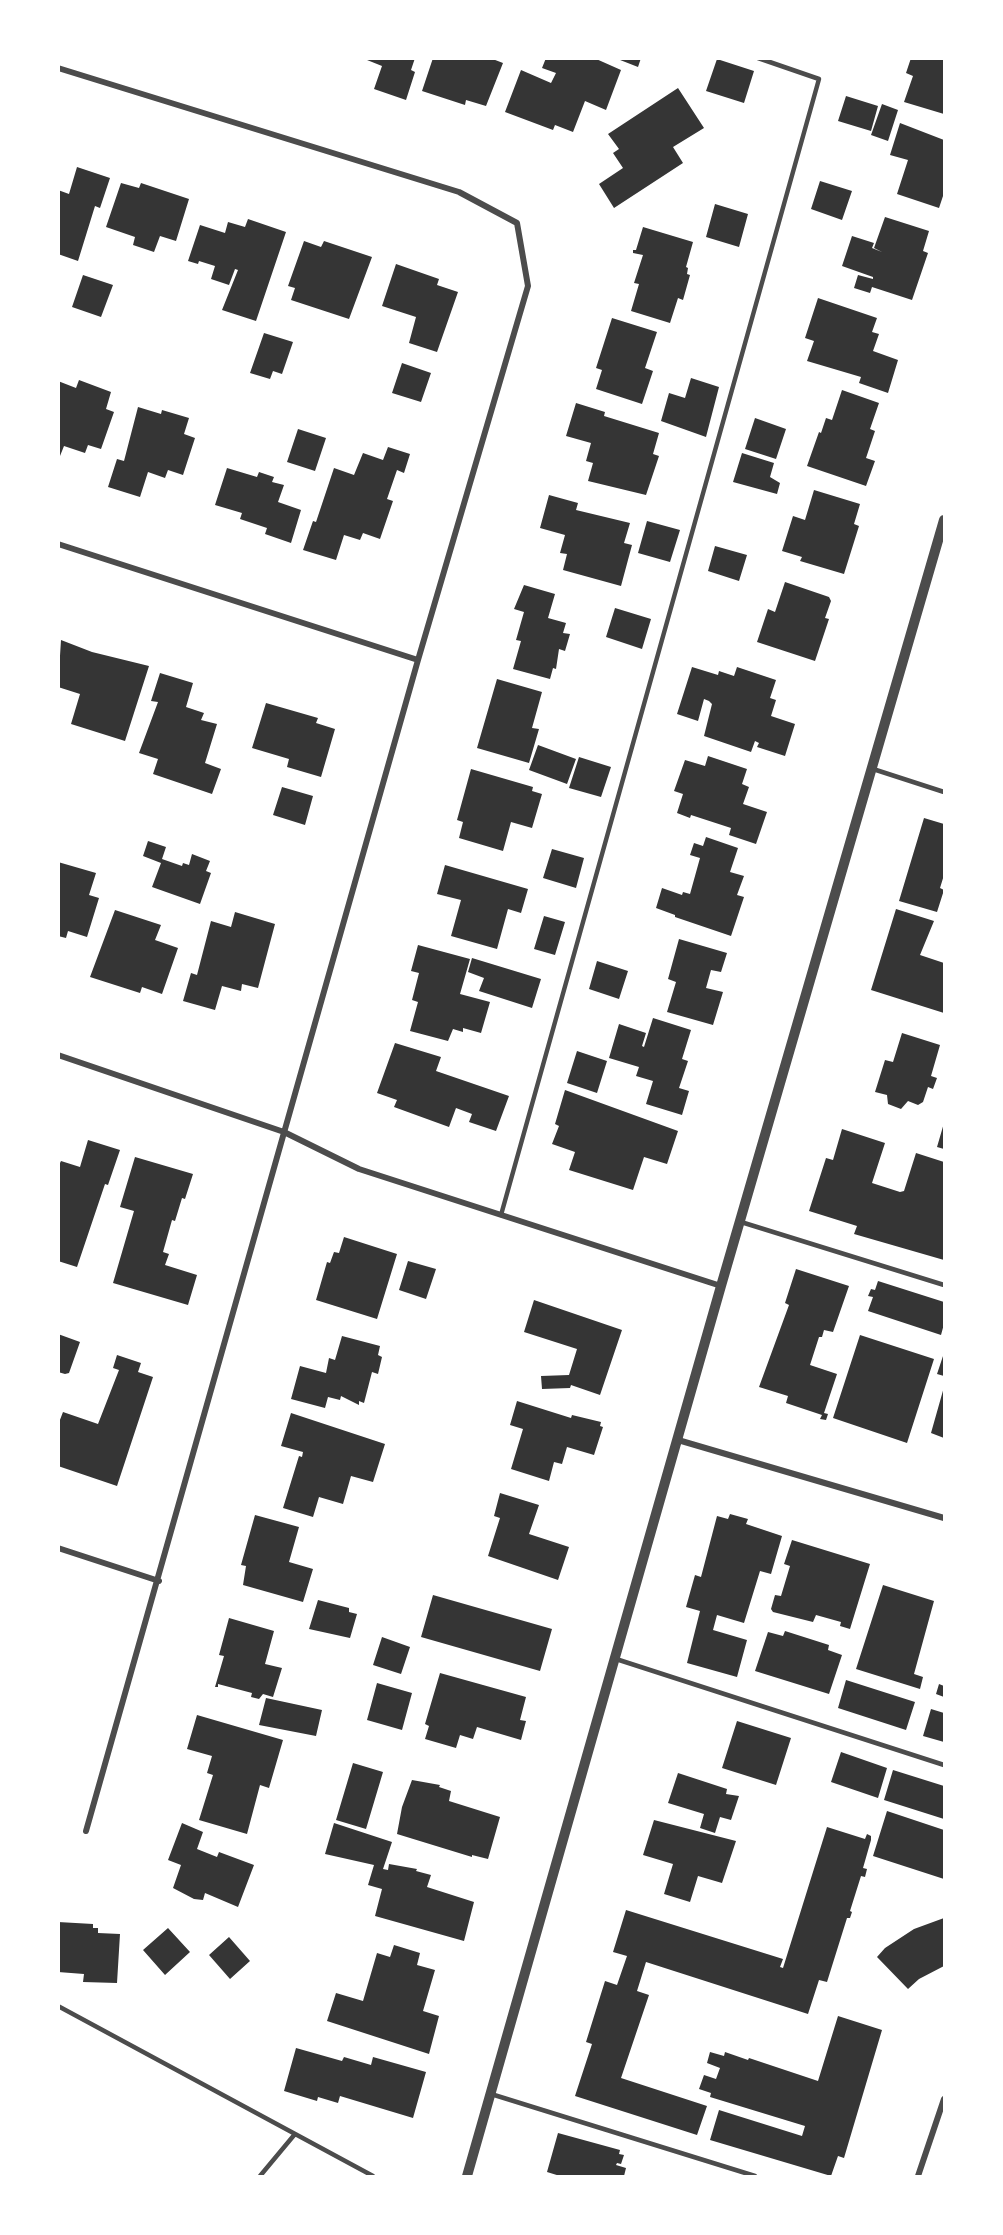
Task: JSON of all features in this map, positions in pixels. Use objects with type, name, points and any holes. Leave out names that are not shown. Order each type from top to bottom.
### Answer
[{"type":"street","points":[[58,68],[459,192],[516,223],[528,286],[418,660],[159,1581],[86,1831]]},
{"type":"street","points":[[467,2176],[739,1221],[872,769],[941,548],[945,520]]},
{"type":"street","points":[[58,544],[418,660]]},
{"type":"street","points":[[58,1055],[284,1132],[359,1169],[721,1286]]},
{"type":"street","points":[[678,1440],[945,1518]]},
{"type":"street","points":[[58,1548],[159,1581]]},
{"type":"street","points":[[918,2176],[945,2099]]},
{"type":"lane","points":[[501,1215],[819,79],[758,58]]},
{"type":"lane","points":[[872,769],[945,792]]},
{"type":"lane","points":[[739,1221],[945,1285]]},
{"type":"lane","points":[[616,1659],[945,1765]]},
{"type":"lane","points":[[58,2006],[373,2176]]},
{"type":"lane","points":[[491,2094],[755,2176]]},
{"type":"lane","points":[[260,2176],[295,2134]]},
{"type":"building","points":[[362,58],[415,58],[411,70],[415,72],[406,100],[374,89],[382,66]]},
{"type":"building","points":[[433,58],[490,58],[503,63],[486,106],[466,100],[465,105],[422,91]]},
{"type":"building","points":[[546,58],[594,58],[621,70],[606,110],[585,101],[573,132],[555,125],[553,130],[505,112],[521,70],[551,83],[556,73],[542,68]]},
{"type":"building","points":[[615,58],[641,58],[638,67]]},
{"type":"building","points":[[911,58],[944,58],[944,114],[904,102],[913,76],[906,73]]},
{"type":"building","points":[[717,59],[754,71],[744,103],[706,91]]},
{"type":"building","points":[[678,88],[704,128],[673,147],[683,163],[614,208],[599,184],[623,168],[613,153],[619,149],[608,134]]},
{"type":"building","points":[[846,96],[878,106],[871,131],[838,121]]},
{"type":"building","points":[[882,104],[898,110],[888,141],[871,135]]},
{"type":"building","points":[[900,123],[944,140],[944,193],[939,208],[897,194],[908,160],[890,155]]},
{"type":"building","points":[[77,167],[110,178],[100,208],[95,206],[78,261],[58,254],[58,190],[69,194]]},
{"type":"building","points":[[820,181],[852,191],[842,220],[811,209]]},
{"type":"building","points":[[121,183],[139,188],[141,183],[189,199],[176,241],[160,236],[154,252],[133,245],[135,237],[106,227]]},
{"type":"building","points":[[715,204],[748,214],[739,247],[706,237]]},
{"type":"building","points":[[885,217],[929,231],[923,251],[928,253],[912,300],[872,287],[870,293],[854,288],[858,275],[873,279],[873,277],[842,266],[852,236],[874,243],[872,248],[882,252],[874,248]]},
{"type":"building","points":[[248,219],[286,232],[256,321],[222,310],[238,270],[235,269],[229,285],[211,279],[215,266],[199,261],[198,264],[188,261],[200,225],[225,233],[228,222],[245,227]]},
{"type":"building","points":[[643,227],[693,242],[686,267],[688,268],[687,274],[690,275],[683,300],[678,298],[670,323],[631,311],[639,284],[634,283],[643,255],[633,253],[633,250],[636,250]]},
{"type":"building","points":[[304,241],[321,247],[324,241],[372,257],[349,319],[291,300],[295,288],[288,286]]},
{"type":"building","points":[[396,264],[439,279],[437,285],[458,292],[437,352],[409,343],[416,317],[382,306]]},
{"type":"building","points":[[83,275],[113,285],[101,317],[72,307]]},
{"type":"building","points":[[818,298],[877,318],[872,332],[879,334],[873,351],[898,360],[888,393],[859,383],[861,377],[807,361],[814,341],[805,338]]},
{"type":"building","points":[[612,318],[657,332],[645,368],[653,371],[642,404],[596,389],[602,370],[596,368]]},
{"type":"building","points":[[264,333],[293,342],[282,374],[273,371],[270,379],[250,373]]},
{"type":"building","points":[[402,363],[431,373],[421,402],[392,393]]},
{"type":"building","points":[[691,378],[719,387],[706,437],[661,421],[669,393],[685,398]]},
{"type":"building","points":[[79,380],[111,392],[106,409],[114,412],[101,449],[88,445],[85,453],[64,446],[58,461],[58,381],[76,388]]},
{"type":"building","points":[[842,390],[879,403],[870,429],[875,431],[866,458],[875,461],[866,486],[807,466],[826,418],[832,420]]},
{"type":"building","points":[[576,403],[605,412],[604,416],[659,433],[653,454],[659,456],[646,495],[588,481],[593,463],[586,461],[591,443],[566,436]]},
{"type":"building","points":[[138,407],[161,414],[162,410],[189,418],[184,434],[195,438],[183,475],[168,470],[165,478],[148,472],[140,497],[108,487],[117,459],[124,461]]},
{"type":"building","points":[[755,418],[786,429],[776,459],[745,449]]},
{"type":"building","points":[[298,429],[326,438],[315,471],[287,462]]},
{"type":"building","points":[[388,447],[410,454],[404,473],[397,470],[387,499],[393,501],[380,539],[363,533],[360,540],[344,535],[336,560],[303,550],[313,521],[316,522],[334,468],[354,475],[363,453],[383,460]]},
{"type":"building","points":[[742,453],[774,463],[770,477],[780,483],[777,494],[733,482]]},
{"type":"building","points":[[227,468],[257,477],[259,472],[274,477],[272,482],[284,485],[278,502],[301,510],[291,543],[265,534],[267,528],[240,519],[242,513],[215,505]]},
{"type":"building","points":[[814,490],[860,504],[854,524],[859,526],[844,574],[800,561],[802,557],[782,551],[793,516],[805,520]]},
{"type":"building","points":[[549,495],[578,503],[576,510],[630,523],[624,543],[632,545],[621,586],[563,570],[567,554],[560,553],[565,535],[540,528]]},
{"type":"building","points":[[647,521],[680,530],[670,562],[638,553]]},
{"type":"building","points":[[715,546],[747,555],[739,581],[708,571]]},
{"type":"building","points":[[785,582],[829,597],[831,601],[825,618],[829,619],[815,661],[757,642],[768,609],[775,612]]},
{"type":"building","points":[[524,585],[555,594],[548,618],[566,623],[563,633],[570,634],[565,651],[559,649],[556,669],[553,668],[550,679],[513,669],[521,641],[516,640],[524,612],[514,609]]},
{"type":"building","points":[[615,608],[651,619],[642,649],[606,637]]},
{"type":"building","points":[[61,640],[92,652],[149,666],[125,741],[71,724],[80,694],[58,687]]},
{"type":"building","points":[[692,667],[718,675],[719,671],[734,676],[737,667],[776,680],[770,698],[776,700],[771,716],[795,724],[785,756],[757,747],[759,743],[755,741],[751,752],[704,736],[712,704],[704,699],[698,721],[677,714]]},
{"type":"building","points":[[160,673],[193,683],[186,707],[204,713],[201,720],[217,724],[205,763],[221,769],[212,794],[153,774],[158,759],[139,753],[158,702],[151,701]]},
{"type":"building","points":[[497,679],[542,692],[532,728],[539,729],[529,763],[477,748]]},
{"type":"building","points":[[266,703],[318,718],[316,723],[335,729],[321,777],[287,767],[289,759],[252,748]]},
{"type":"building","points":[[538,745],[576,759],[567,784],[529,770]]},
{"type":"building","points":[[708,756],[747,769],[742,784],[749,787],[743,804],[767,812],[756,844],[729,835],[731,828],[691,815],[690,818],[677,813],[683,794],[674,791],[685,760],[705,766]]},
{"type":"building","points":[[579,757],[611,767],[601,797],[569,788]]},
{"type":"building","points":[[471,769],[533,787],[532,791],[542,794],[532,828],[511,822],[503,851],[459,838],[463,822],[457,820]]},
{"type":"building","points":[[282,787],[313,796],[305,825],[273,815]]},
{"type":"building","points":[[924,818],[944,824],[944,875],[940,888],[944,890],[937,912],[899,901]]},
{"type":"building","points":[[706,837],[738,848],[730,872],[744,876],[737,895],[744,897],[731,936],[656,908],[662,888],[682,895],[683,892],[690,894],[700,858],[690,855],[694,843],[703,846]]},
{"type":"building","points":[[148,841],[166,847],[162,859],[182,866],[183,863],[189,865],[192,854],[210,861],[206,871],[211,873],[200,904],[152,887],[161,863],[143,856]]},
{"type":"building","points":[[552,849],[584,858],[576,888],[543,878]]},
{"type":"building","points":[[58,862],[96,873],[89,895],[99,898],[87,937],[68,931],[66,938],[58,936]]},
{"type":"building","points":[[445,865],[528,889],[521,913],[508,909],[497,949],[451,936],[461,900],[437,894]]},
{"type":"building","points":[[896,909],[934,921],[920,955],[944,963],[944,1013],[871,990]]},
{"type":"building","points":[[115,910],[161,925],[155,940],[178,948],[162,994],[142,987],[140,993],[90,977]]},
{"type":"building","points":[[235,912],[275,924],[258,988],[242,984],[241,991],[222,986],[215,1010],[183,1001],[191,973],[197,975],[211,921],[231,927]]},
{"type":"building","points":[[544,916],[565,922],[555,955],[534,949]]},
{"type":"building","points":[[679,939],[727,953],[721,972],[711,970],[706,988],[723,992],[713,1025],[667,1012],[676,982],[668,979]]},
{"type":"building","points":[[418,945],[470,959],[460,994],[490,1002],[481,1033],[463,1028],[463,1032],[453,1029],[448,1041],[410,1031],[418,1002],[412,1000],[419,973],[411,971]]},
{"type":"building","points":[[472,958],[541,979],[532,1008],[479,991],[484,978],[468,972]]},
{"type":"building","points":[[597,961],[628,971],[619,999],[589,989]]},
{"type":"building","points":[[653,1018],[691,1030],[682,1059],[688,1061],[679,1088],[689,1091],[682,1115],[646,1104],[653,1081],[636,1076],[639,1067],[609,1058],[619,1024],[646,1033],[642,1046],[644,1047]]},
{"type":"building","points":[[902,1033],[940,1045],[931,1076],[937,1078],[933,1089],[928,1087],[923,1102],[918,1105],[908,1101],[901,1109],[888,1104],[887,1095],[875,1092],[885,1060],[893,1062]]},
{"type":"building","points":[[395,1043],[441,1057],[436,1071],[509,1096],[496,1131],[469,1122],[472,1114],[456,1108],[449,1127],[394,1107],[397,1100],[377,1093]]},
{"type":"building","points":[[577,1051],[607,1061],[597,1093],[567,1083]]},
{"type":"building","points":[[565,1090],[678,1131],[667,1164],[644,1157],[633,1190],[569,1170],[575,1152],[552,1144],[559,1126],[555,1124]]},
{"type":"building","points":[[944,1123],[944,1149],[937,1147]]},
{"type":"building","points":[[842,1129],[885,1143],[872,1183],[900,1192],[904,1191],[916,1153],[944,1162],[944,1260],[854,1234],[857,1226],[809,1211],[826,1158],[833,1160]]},
{"type":"building","points":[[88,1140],[120,1150],[108,1185],[105,1184],[77,1267],[58,1261],[58,1167],[61,1161],[80,1167]]},
{"type":"building","points":[[135,1157],[193,1174],[175,1221],[172,1220],[163,1252],[169,1254],[165,1265],[197,1275],[188,1305],[113,1283],[134,1211],[120,1207]]},
{"type":"building","points":[[344,1237],[397,1254],[377,1319],[316,1300],[327,1262],[330,1263],[334,1252],[339,1253]]},
{"type":"building","points":[[408,1261],[436,1269],[426,1299],[399,1290]]},
{"type":"building","points":[[796,1269],[849,1286],[833,1332],[824,1330],[822,1337],[819,1337],[810,1365],[837,1374],[824,1413],[828,1414],[826,1420],[820,1419],[822,1415],[786,1403],[788,1396],[759,1387],[789,1305],[785,1303]]},
{"type":"building","points":[[878,1281],[944,1302],[944,1324],[941,1335],[868,1311],[873,1297],[868,1296],[871,1289],[875,1290]]},
{"type":"building","points":[[534,1300],[622,1330],[600,1395],[571,1385],[570,1388],[542,1389],[541,1376],[569,1375],[577,1349],[524,1332]]},
{"type":"building","points":[[58,1334],[80,1342],[69,1373],[65,1374],[58,1372]]},
{"type":"building","points":[[860,1335],[934,1359],[907,1443],[833,1418]]},
{"type":"building","points":[[342,1336],[380,1346],[378,1355],[382,1357],[378,1374],[372,1372],[364,1403],[359,1401],[359,1405],[341,1396],[340,1400],[328,1397],[325,1408],[291,1399],[300,1366],[326,1373],[329,1358],[335,1360]]},
{"type":"building","points":[[944,1353],[944,1376],[937,1374]]},
{"type":"building","points":[[117,1355],[141,1363],[138,1372],[153,1377],[117,1486],[58,1466],[58,1425],[63,1412],[98,1424],[119,1370],[113,1368]]},
{"type":"building","points":[[944,1387],[944,1438],[931,1433]]},
{"type":"building","points":[[517,1401],[571,1418],[572,1415],[601,1422],[600,1426],[603,1427],[594,1455],[567,1447],[562,1464],[554,1462],[549,1481],[511,1469],[523,1429],[510,1425]]},
{"type":"building","points":[[291,1413],[385,1444],[373,1482],[351,1476],[343,1504],[319,1497],[313,1517],[283,1508],[299,1456],[302,1457],[303,1452],[281,1446]]},
{"type":"building","points":[[500,1493],[539,1505],[529,1534],[569,1547],[558,1580],[488,1556],[500,1518],[494,1516]]},
{"type":"building","points":[[730,1514],[748,1519],[746,1524],[782,1536],[771,1574],[760,1571],[744,1623],[717,1615],[713,1630],[747,1640],[737,1677],[687,1663],[700,1611],[686,1607],[695,1575],[701,1577],[717,1516],[728,1519]]},
{"type":"building","points":[[255,1515],[299,1527],[289,1562],[313,1569],[303,1602],[243,1585],[246,1566],[241,1565]]},
{"type":"building","points":[[792,1540],[870,1564],[850,1629],[840,1626],[841,1622],[816,1615],[813,1622],[773,1612],[771,1609],[775,1595],[781,1596],[790,1566],[784,1564]]},
{"type":"building","points":[[883,1585],[934,1601],[914,1674],[923,1677],[920,1689],[856,1669]]},
{"type":"building","points":[[433,1595],[552,1629],[540,1671],[421,1637]]},
{"type":"building","points":[[318,1600],[349,1608],[349,1612],[357,1614],[350,1638],[309,1629]]},
{"type":"building","points":[[229,1618],[274,1631],[265,1664],[282,1668],[273,1697],[263,1694],[259,1699],[251,1697],[252,1693],[218,1684],[218,1687],[215,1687],[224,1656],[219,1655]]},
{"type":"building","points":[[785,1631],[829,1645],[828,1650],[842,1655],[829,1694],[755,1671],[768,1632],[783,1636]]},
{"type":"building","points":[[382,1637],[410,1647],[401,1674],[373,1665]]},
{"type":"building","points":[[440,1673],[526,1697],[520,1720],[526,1721],[521,1740],[477,1727],[473,1739],[460,1735],[456,1748],[425,1739],[429,1726],[425,1724]]},
{"type":"building","points":[[846,1680],[915,1702],[906,1730],[838,1708]]},
{"type":"building","points":[[377,1683],[412,1693],[402,1730],[367,1720]]},
{"type":"building","points":[[939,1684],[944,1686],[944,1697],[936,1694]]},
{"type":"building","points":[[266,1698],[322,1710],[316,1736],[259,1725]]},
{"type":"building","points":[[931,1709],[944,1713],[944,1742],[923,1736]]},
{"type":"building","points":[[197,1715],[283,1740],[269,1788],[260,1785],[247,1834],[199,1820],[213,1775],[207,1773],[212,1756],[187,1749]]},
{"type":"building","points":[[737,1721],[791,1738],[776,1785],[722,1768]]},
{"type":"building","points":[[841,1752],[887,1768],[878,1798],[831,1782]]},
{"type":"building","points":[[353,1763],[383,1772],[366,1829],[336,1820]]},
{"type":"building","points":[[893,1770],[944,1786],[944,1819],[884,1800]]},
{"type":"building","points":[[678,1773],[727,1789],[726,1794],[739,1796],[731,1820],[720,1817],[715,1833],[700,1828],[704,1814],[668,1803]]},
{"type":"building","points":[[412,1780],[440,1785],[439,1787],[451,1791],[449,1801],[500,1817],[488,1859],[472,1855],[472,1857],[397,1834],[402,1807]]},
{"type":"building","points":[[887,1811],[944,1830],[944,1879],[873,1856]]},
{"type":"building","points":[[654,1820],[736,1841],[722,1883],[698,1876],[690,1902],[664,1894],[673,1864],[643,1855]]},
{"type":"building","points":[[182,1823],[203,1832],[197,1849],[217,1857],[219,1852],[254,1865],[238,1907],[205,1893],[203,1900],[194,1899],[173,1888],[181,1865],[168,1860]]},
{"type":"building","points":[[334,1823],[392,1842],[383,1869],[388,1870],[389,1864],[417,1869],[416,1871],[431,1875],[427,1887],[474,1902],[464,1941],[375,1916],[382,1889],[368,1885],[374,1865],[325,1854]]},
{"type":"building","points":[[827,1827],[865,1839],[867,1834],[871,1836],[871,1840],[863,1868],[867,1869],[865,1877],[861,1876],[850,1911],[852,1912],[850,1918],[847,1918],[827,1982],[819,1980],[808,2014],[646,1962],[637,1991],[649,1995],[621,2078],[707,2106],[697,2135],[575,2096],[592,2044],[586,2042],[605,1981],[617,1985],[627,1956],[613,1952],[626,1910],[783,1959],[780,1967],[783,1968]]},
{"type":"building","points":[[944,1918],[944,1966],[919,1979],[908,1989],[877,1957],[885,1948],[914,1929]]},
{"type":"building","points":[[58,1922],[93,1924],[93,1928],[98,1928],[98,1933],[120,1934],[117,1983],[83,1982],[84,1974],[58,1972]]},
{"type":"building","points":[[168,1928],[190,1952],[165,1975],[143,1950]]},
{"type":"building","points":[[229,1937],[250,1961],[230,1979],[209,1955]]},
{"type":"building","points":[[394,1945],[420,1953],[417,1965],[435,1970],[423,2011],[439,2016],[429,2054],[327,2021],[336,1993],[363,2001],[377,1953],[390,1957]]},
{"type":"building","points":[[838,2016],[882,2030],[844,2158],[838,2156],[831,2176],[710,2140],[719,2110],[802,2136],[805,2126],[710,2097],[711,2093],[699,2089],[704,2075],[716,2079],[720,2068],[707,2063],[710,2052],[724,2056],[725,2052],[748,2060],[749,2058],[818,2081]]},
{"type":"building","points":[[296,2048],[342,2061],[344,2057],[371,2065],[373,2057],[426,2072],[413,2118],[340,2096],[338,2103],[318,2097],[317,2101],[284,2091]]},
{"type":"building","points":[[558,2133],[620,2150],[619,2154],[624,2155],[621,2164],[616,2165],[626,2168],[624,2176],[560,2176],[547,2172]]}]
